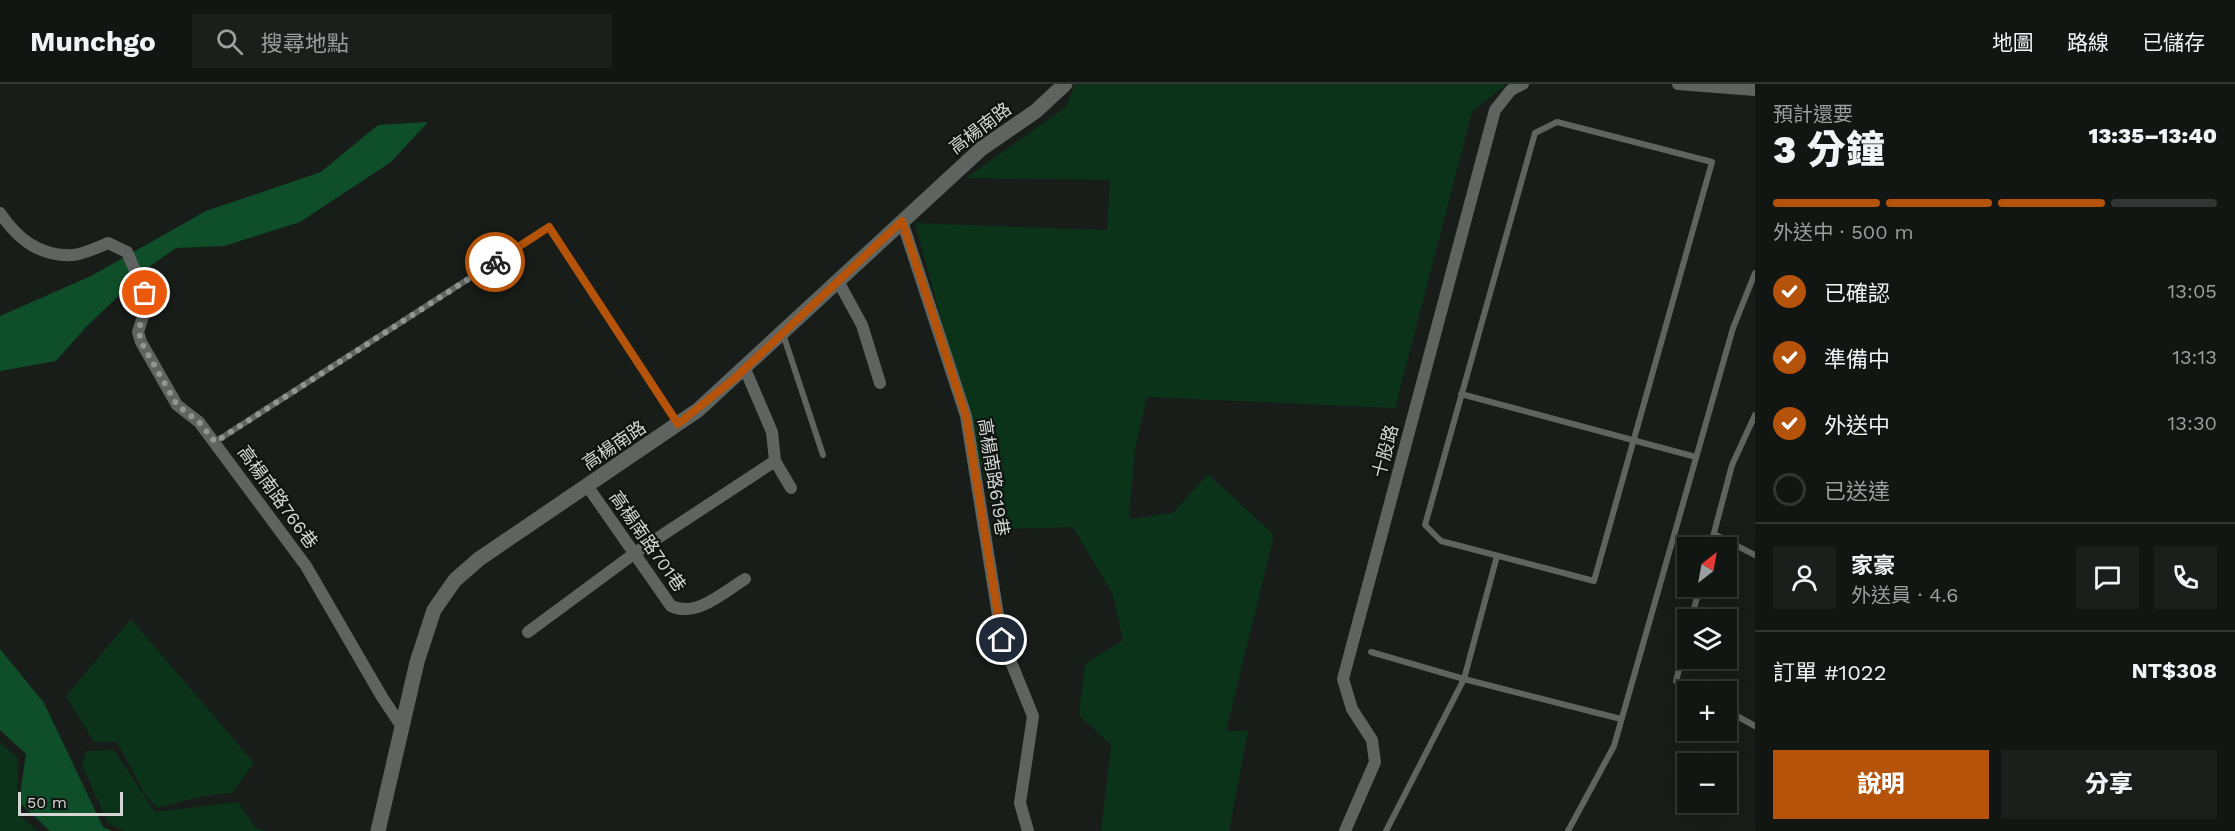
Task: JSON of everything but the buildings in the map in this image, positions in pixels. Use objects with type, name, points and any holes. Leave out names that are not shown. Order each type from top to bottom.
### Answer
[{"type":"street","name":"高楊南路","points":[[378,831],[417,662],[434,610],[455,580],[479,559],[678,424],[745,369],[981,149],[1036,111],[1065,84]]},
{"type":"street","name":"十股路","points":[[1345,831],[1375,762],[1372,740],[1352,709],[1343,679],[1495,110],[1511,90],[1523,84]]},
{"type":"street","points":[[1678,84],[1755,90]]},
{"type":"street","name":"高楊南路766巷","points":[[0,213],[15,235],[44,251],[74,255],[108,243],[127,252],[145,293],[146,307],[138,332],[141,342],[177,405],[199,422],[306,566],[362,664],[402,727]]},
{"type":"street","name":"高楊南路619巷","points":[[902,221],[966,416],[1002,640],[1033,716],[1020,803],[1028,831]]},
{"type":"street","points":[[838,281],[862,326],[880,383]]},
{"type":"street","points":[[745,369],[772,432],[775,461],[791,488]]},
{"type":"street","points":[[528,632],[635,553],[775,461]]},
{"type":"street","name":"高楊南路701巷","points":[[588,487],[671,606],[682,612],[698,608],[745,579]]},
{"type":"lane","points":[[1557,122],[1712,162],[1633,441],[1594,581],[1441,541],[1425,525],[1535,133],[1557,122]]},
{"type":"lane","points":[[215,442],[549,227],[678,424]]},
{"type":"lane","points":[[1568,831],[1614,746],[1733,328],[1755,273]]},
{"type":"lane","points":[[783,334],[823,455]]},
{"type":"lane","points":[[1461,394],[1696,457]]},
{"type":"lane","points":[[1713,537],[1732,465],[1755,416]]},
{"type":"lane","points":[[1714,534],[1755,555]]},
{"type":"lane","points":[[1386,831],[1464,679],[1497,556]]},
{"type":"lane","points":[[1371,652],[1464,679],[1621,719]]},
{"type":"lane","points":[[1737,716],[1755,726]]},
{"type":"shaded area","points":[[1075,84],[1506,84],[1472,112],[1395,408],[1147,397],[1135,449],[1129,519],[1173,513],[1208,474],[1274,535],[1226,731],[1248,731],[1229,831],[1101,831],[1111,745],[1079,715],[1085,664],[1123,640],[1113,595],[1073,527],[998,529],[915,223],[1107,230],[1110,180],[966,178],[1066,107]]},
{"type":"shaded area","points":[[428,122],[391,162],[300,222],[224,246],[176,248],[149,267],[86,327],[56,361],[0,371],[0,316],[91,276],[206,211],[321,172],[378,125]]},
{"type":"shaded area","points":[[131,619],[254,763],[232,793],[198,797],[157,808],[145,794],[117,742],[94,742],[66,696]]},
{"type":"shaded area","points":[[0,649],[44,703],[103,827],[112,831],[50,831],[19,802],[26,754],[0,730]]},
{"type":"shaded area","points":[[0,743],[18,758],[17,813],[37,831],[0,831]]},
{"type":"shaded area","points":[[114,750],[155,812],[238,802],[256,828],[266,831],[124,831],[108,823],[82,765],[86,751]]},
{"type":"way so far","points":[[145,293],[146,307],[138,332],[141,342],[157,366],[177,405],[199,422],[215,442],[495,262]]},
{"type":"route","points":[[495,262],[549,227],[678,424],[735,378],[902,221],[966,416],[1002,640]]}]
